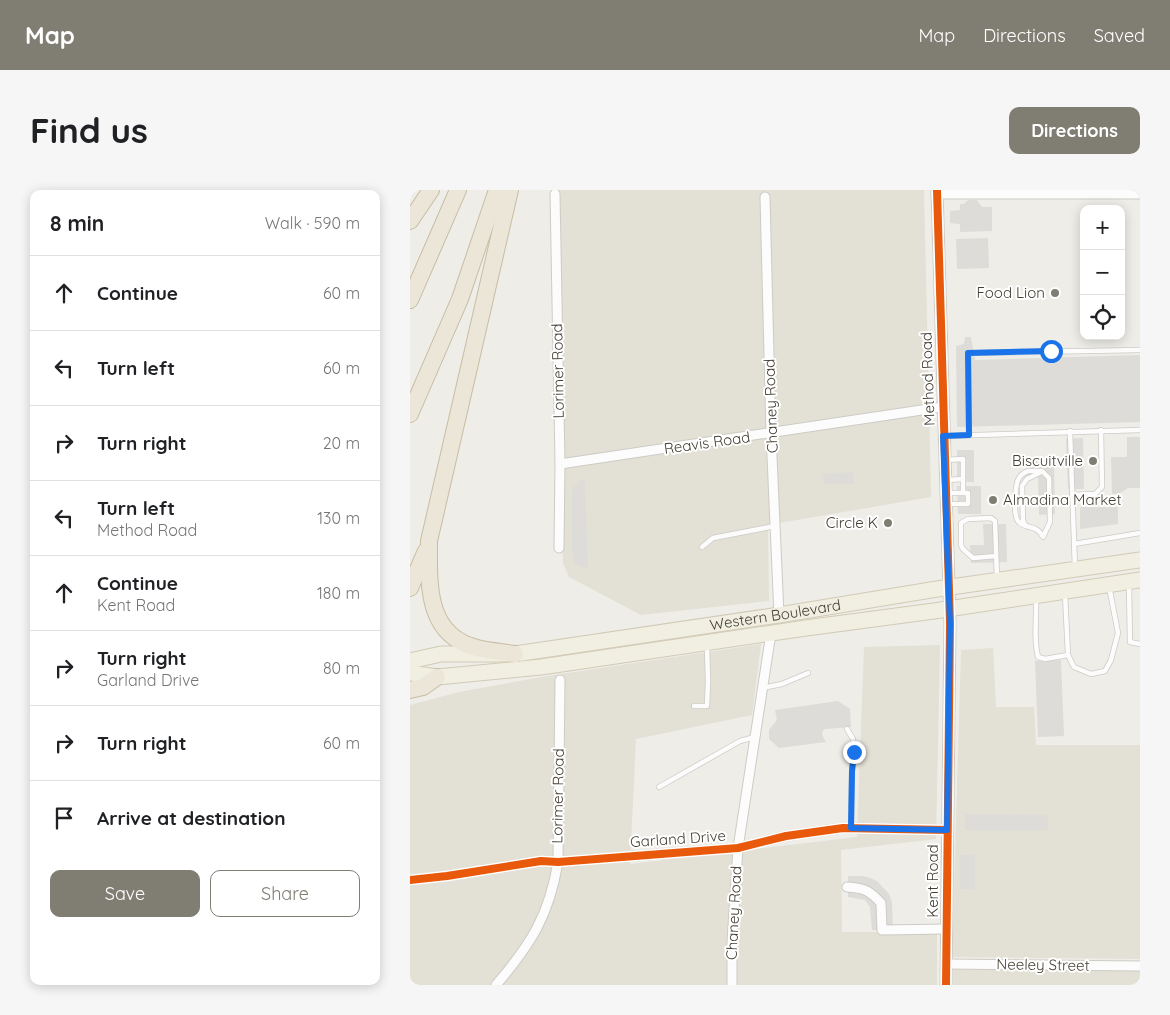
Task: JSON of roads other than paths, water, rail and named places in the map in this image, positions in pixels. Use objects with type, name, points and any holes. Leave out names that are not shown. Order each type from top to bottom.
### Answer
[{"type":"highway","points":[[410,221],[431,190]]},
{"type":"highway","points":[[410,300],[458,190]]},
{"type":"highway","points":[[410,414],[460,299],[497,190]]},
{"type":"highway","points":[[410,588],[429,541],[452,437],[498,250],[510,190]]},
{"type":"highway","points":[[429,541],[429,583],[432,603],[440,622],[448,633],[459,641],[476,648],[516,654]]},
{"type":"highway","points":[[410,690],[423,687],[437,677]]},
{"type":"main road","name":"Western Boulevard","points":[[410,674],[437,677],[541,667],[771,633],[948,598],[997,580],[1140,560]]},
{"type":"main road","name":"Western Boulevard","points":[[410,661],[441,654],[516,654],[779,615],[948,598],[1036,595],[1134,581]]},
{"type":"street","points":[[937,191],[1140,193]]},
{"type":"street","name":"Method Road","points":[[937,191],[948,598]]},
{"type":"street","name":"Lorimer Road","points":[[555,194],[560,464],[559,548]]},
{"type":"street","name":"Chaney Road","points":[[765,197],[771,434],[779,615]]},
{"type":"street","name":"Reavis Road","points":[[560,464],[942,407]]},
{"type":"street","name":"Kent Road","points":[[946,985],[948,598]]},
{"type":"street","name":"Chaney Road","points":[[732,985],[733,925],[738,848],[771,633]]},
{"type":"street","name":"Lorimer Road","points":[[496,985],[528,946],[542,920],[551,895],[558,862],[560,680]]},
{"type":"street","name":"Garland Drive","points":[[410,880],[541,861],[558,862],[738,848],[786,836],[851,828],[947,830]]},
{"type":"street","points":[[847,887],[862,888],[872,893],[881,903],[882,930],[947,929]]},
{"type":"street","name":"Neeley Street","points":[[946,964],[1140,966]]},
{"type":"lane","points":[[969,435],[968,353],[1140,350]]},
{"type":"lane","points":[[1072,495],[1095,494],[1102,487],[1101,430]]},
{"type":"lane","points":[[943,436],[1140,430]]},
{"type":"lane","points":[[1070,431],[1075,569]]},
{"type":"lane","points":[[944,460],[963,459],[963,492]]},
{"type":"lane","points":[[1042,471],[1047,474],[1050,481],[1050,526],[1043,537],[1038,529],[1025,525],[1017,520],[1016,517],[1017,481],[1022,473],[1042,471]]},
{"type":"lane","points":[[944,480],[964,479]]},
{"type":"lane","points":[[963,492],[968,493],[968,504],[945,498],[963,492]]},
{"type":"lane","points":[[996,556],[973,558],[963,549],[961,545],[961,523],[968,519],[993,519],[996,524],[997,580]]},
{"type":"lane","points":[[702,547],[713,538],[775,526]]},
{"type":"lane","points":[[946,527],[960,527]]},
{"type":"lane","points":[[1074,544],[1140,533]]},
{"type":"lane","points":[[946,545],[961,545]]},
{"type":"lane","points":[[1134,581],[1130,642],[1140,644]]},
{"type":"lane","points":[[1065,591],[1068,655],[1074,667],[1091,674],[1105,672],[1111,660],[1118,633],[1108,585]]},
{"type":"lane","points":[[1036,595],[1035,623],[1038,657],[1045,659],[1068,655]]},
{"type":"lane","points":[[694,706],[707,706],[706,642]]},
{"type":"lane","points":[[762,688],[782,684],[808,673]]},
{"type":"lane","points":[[847,729],[853,739],[854,752],[851,828]]},
{"type":"lane","points":[[659,787],[740,741],[755,736]]},
{"type":"place","name":"Food Lion","points":[[1055,293]]},
{"type":"place","name":"Biscuitville","points":[[1093,461]]},
{"type":"place","name":"Almadina Market","points":[[993,500]]},
{"type":"place","name":"Circle K","points":[[888,523]]}]
